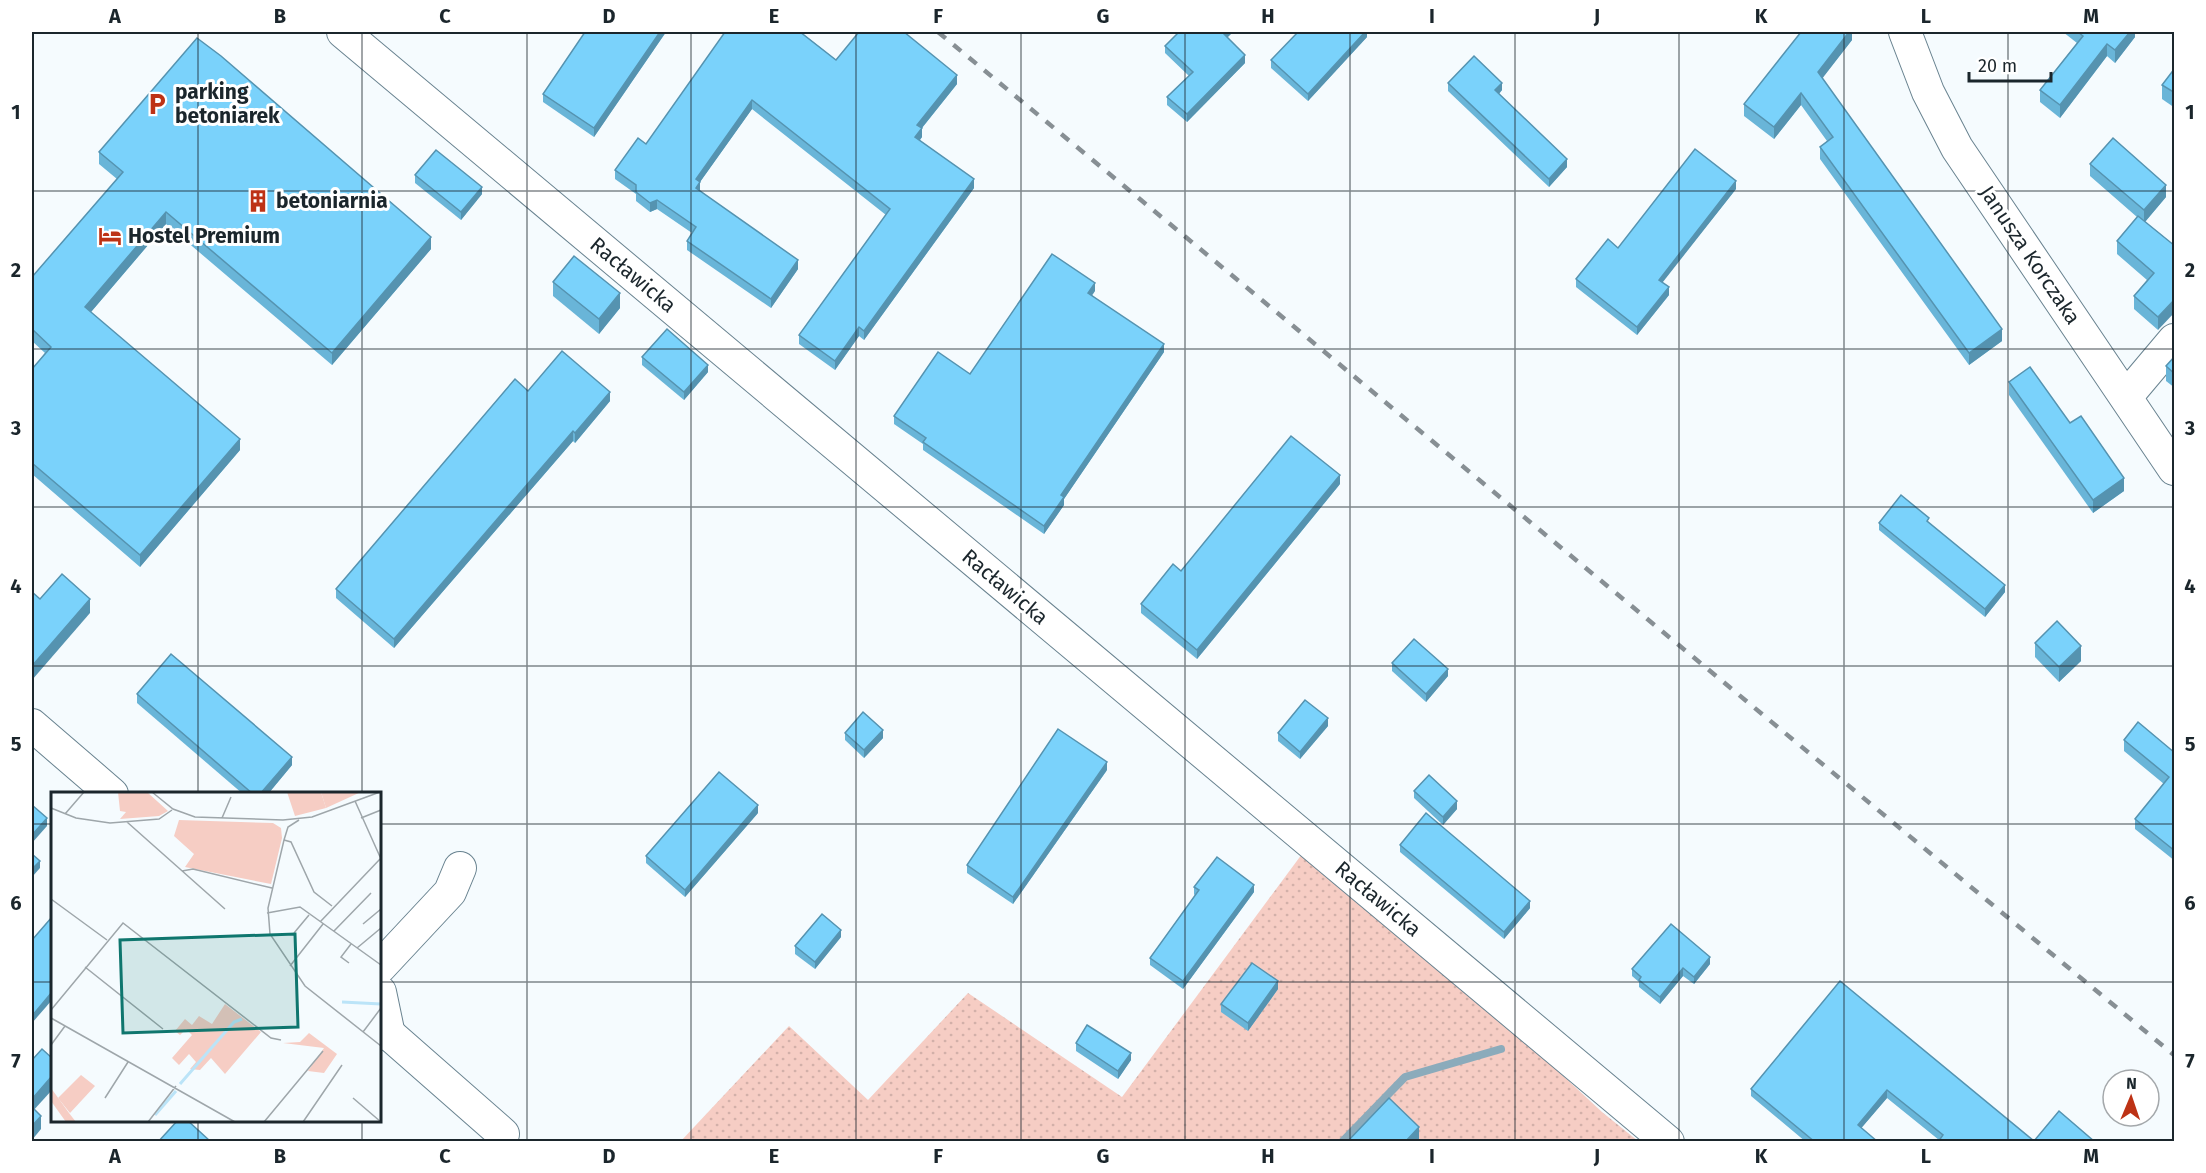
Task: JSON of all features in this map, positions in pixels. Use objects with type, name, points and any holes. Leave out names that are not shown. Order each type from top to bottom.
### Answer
[{"type":"street","name":"Racławicka","points":[[343,32],[1668,1142]]},
{"type":"street","name":"Janusza Korczaka","points":[[1905,32],[1928,92],[1957,148],[2175,469]]},
{"type":"street","points":[[2126,397],[2175,340]]},
{"type":"street","points":[[32,725],[110,792]]},
{"type":"street","points":[[381,966],[450,892],[460,868]]},
{"type":"street","points":[[381,1002],[384,1030],[503,1134]]},
{"type":"shaded area","points":[[1302,854],[1503,1020],[1602,1112],[1638,1141],[680,1142],[789,1026],[868,1100],[968,993],[1122,1097]]},
{"type":"building","points":[[585,32],[660,32],[594,128],[543,94]]},
{"type":"building","points":[[725,32],[800,32],[836,60],[859,32],[904,32],[957,75],[917,125],[922,128],[915,137],[974,179],[864,331],[859,327],[835,361],[799,335],[890,209],[752,100],[696,179],[700,182],[696,188],[798,260],[771,299],[687,241],[696,227],[657,200],[650,203],[636,192],[636,185],[615,170],[638,138],[646,144]]},
{"type":"building","points":[[1179,32],[1226,32],[1224,34],[1245,55],[1187,114],[1167,97],[1193,72],[1165,46]]},
{"type":"building","points":[[1298,32],[1365,32],[1308,94],[1271,60]]},
{"type":"building","points":[[1801,32],[1849,32],[1818,72],[2002,329],[1969,353],[1820,147],[1833,137],[1801,93],[1774,127],[1744,104]]},
{"type":"building","points":[[2078,32],[2130,32],[2115,50],[2107,44],[2060,105],[2040,90],[2083,36]]},
{"type":"building","points":[[197,38],[221,56],[431,237],[332,353],[166,212],[85,307],[240,439],[140,555],[32,463],[32,369],[51,347],[32,329],[32,277],[123,172],[99,152]]},
{"type":"building","points":[[1474,56],[1502,83],[1495,90],[1567,159],[1549,179],[1448,83]]},
{"type":"building","points":[[2175,68],[2175,93],[2162,85]]},
{"type":"building","points":[[2113,138],[2166,185],[2144,210],[2090,164]]},
{"type":"building","points":[[1695,149],[1736,181],[1659,280],[1669,287],[1637,327],[1576,279],[1608,239],[1618,248]]},
{"type":"building","points":[[436,150],[482,187],[461,212],[415,175]]},
{"type":"building","points":[[2138,216],[2175,246],[2175,299],[2158,317],[2134,296],[2154,273],[2117,241]]},
{"type":"building","points":[[1052,254],[1095,283],[1088,293],[1164,344],[1061,495],[1064,497],[1044,526],[923,442],[926,438],[894,416],[938,352],[970,374]]},
{"type":"building","points":[[574,256],[620,293],[599,319],[553,282]]},
{"type":"building","points":[[667,329],[708,365],[684,392],[642,357]]},
{"type":"building","points":[[562,351],[610,392],[575,433],[573,431],[394,639],[336,589],[515,379],[528,391]]},
{"type":"building","points":[[2175,356],[2175,374],[2166,366]]},
{"type":"building","points":[[2030,367],[2070,423],[2081,416],[2124,478],[2093,500],[2009,382]]},
{"type":"building","points":[[1291,436],[1340,475],[1197,650],[1141,604],[1173,564],[1181,571]]},
{"type":"building","points":[[1901,495],[1929,518],[1927,521],[2005,585],[1985,609],[1879,523]]},
{"type":"building","points":[[62,574],[90,599],[32,666],[32,592],[40,599]]},
{"type":"building","points":[[2057,621],[2081,646],[2059,667],[2035,643]]},
{"type":"building","points":[[1414,639],[1448,669],[1426,694],[1392,663]]},
{"type":"building","points":[[171,654],[292,757],[262,792],[251,792],[137,694]]},
{"type":"building","points":[[1305,700],[1328,718],[1300,752],[1278,733]]},
{"type":"building","points":[[863,712],[883,730],[864,750],[845,733]]},
{"type":"building","points":[[2138,722],[2175,753],[2175,851],[2135,819],[2169,777],[2124,740]]},
{"type":"building","points":[[1058,729],[1107,762],[1013,897],[967,865]]},
{"type":"building","points":[[719,772],[758,805],[685,890],[646,856]]},
{"type":"building","points":[[1429,775],[1457,801],[1443,817],[1414,791]]},
{"type":"building","points":[[32,805],[47,818],[32,835]]},
{"type":"building","points":[[1426,813],[1530,901],[1504,932],[1400,845]]},
{"type":"building","points":[[32,854],[40,861],[32,869]]},
{"type":"building","points":[[1217,857],[1254,885],[1183,981],[1150,958],[1199,890],[1194,887]]},
{"type":"building","points":[[822,914],[841,930],[815,962],[795,946]]},
{"type":"building","points":[[51,918],[51,993],[32,1016],[32,940]]},
{"type":"building","points":[[1671,924],[1710,957],[1694,977],[1683,968],[1660,997],[1639,980],[1641,977],[1632,969]]},
{"type":"building","points":[[1252,963],[1278,981],[1248,1023],[1221,1004]]},
{"type":"building","points":[[1840,981],[2034,1141],[2059,1111],[2095,1142],[1938,1142],[1943,1135],[1887,1090],[1858,1125],[1878,1142],[1815,1142],[1751,1089]]},
{"type":"building","points":[[1087,1025],[1131,1053],[1118,1071],[1076,1043]]},
{"type":"building","points":[[42,1049],[51,1057],[51,1077],[32,1099],[32,1060]]},
{"type":"building","points":[[1389,1098],[1419,1127],[1405,1142],[1347,1142]]},
{"type":"building","points":[[32,1107],[41,1116],[32,1126]]},
{"type":"building","points":[[176,1122],[189,1122],[210,1141],[158,1142]]},
{"type":"waterway","points":[[1342,1142],[1405,1077],[1501,1049]]},
{"type":"railway","points":[[938,32],[2174,1055]]},
{"type":"place","name":"parking betoniarek","points":[[157,104]]},
{"type":"place","name":"betoniarnia","points":[[258,201]]},
{"type":"place","name":"Hostel Premium","points":[[110,236]]}]
